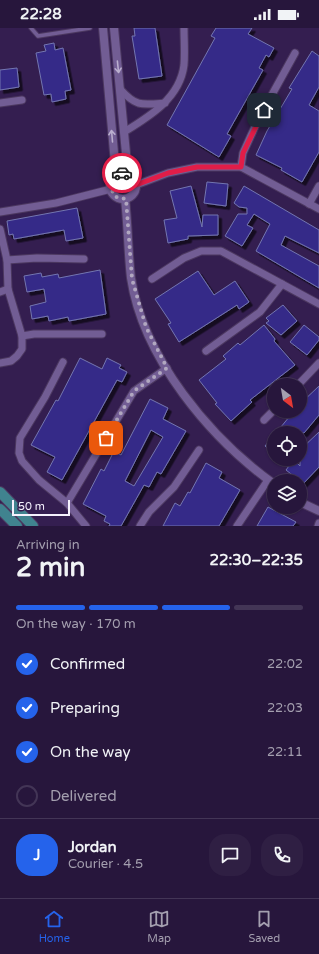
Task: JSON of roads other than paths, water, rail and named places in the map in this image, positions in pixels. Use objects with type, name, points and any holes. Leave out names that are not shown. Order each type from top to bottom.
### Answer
[{"type":"main road","points":[[0,492],[33,526]]},
{"type":"main road","points":[[0,509],[16,526]]},
{"type":"street","points":[[103,28],[116,175]]},
{"type":"street","points":[[114,28],[128,174]]},
{"type":"street","points":[[124,132],[151,116],[174,92],[184,66],[184,28]]},
{"type":"street","points":[[241,167],[243,153],[258,120],[295,53]]},
{"type":"street","points":[[120,89],[130,101],[142,105],[165,103]]},
{"type":"street","points":[[0,103],[22,100]]},
{"type":"street","points":[[136,185],[168,173],[197,167],[241,167],[319,209]]},
{"type":"street","points":[[122,173],[128,174],[132,176],[136,185],[132,195],[126,199],[116,197],[111,189],[111,181],[116,175],[122,173]]},
{"type":"street","points":[[309,204],[319,186]]},
{"type":"street","points":[[0,212],[56,203],[111,189]]},
{"type":"street","points":[[126,199],[132,279],[146,327],[167,368],[191,403],[225,443],[267,479]]},
{"type":"street","points":[[0,229],[7,260],[8,289],[22,336],[22,349],[11,361],[0,363]]},
{"type":"street","points":[[152,279],[184,258],[201,251],[221,251],[252,266],[319,304]]},
{"type":"street","points":[[7,260],[37,258],[84,259]]},
{"type":"street","points":[[206,351],[260,312],[282,284]]},
{"type":"street","points":[[0,292],[8,289]]},
{"type":"street","points":[[22,336],[34,334],[102,334]]},
{"type":"street","points":[[63,362],[45,397],[20,438],[19,453],[22,461],[39,480],[67,503],[86,526]]},
{"type":"street","points":[[305,378],[319,363]]},
{"type":"street","points":[[67,503],[134,391],[167,368]]},
{"type":"street","points":[[264,420],[267,417]]},
{"type":"street","points":[[140,526],[148,512],[174,487],[199,450]]},
{"type":"street","points":[[237,526],[267,487]]},
{"type":"street","points":[[307,505],[319,511]]},
{"type":"lane","points":[[31,28],[38,36],[90,28]]}]
